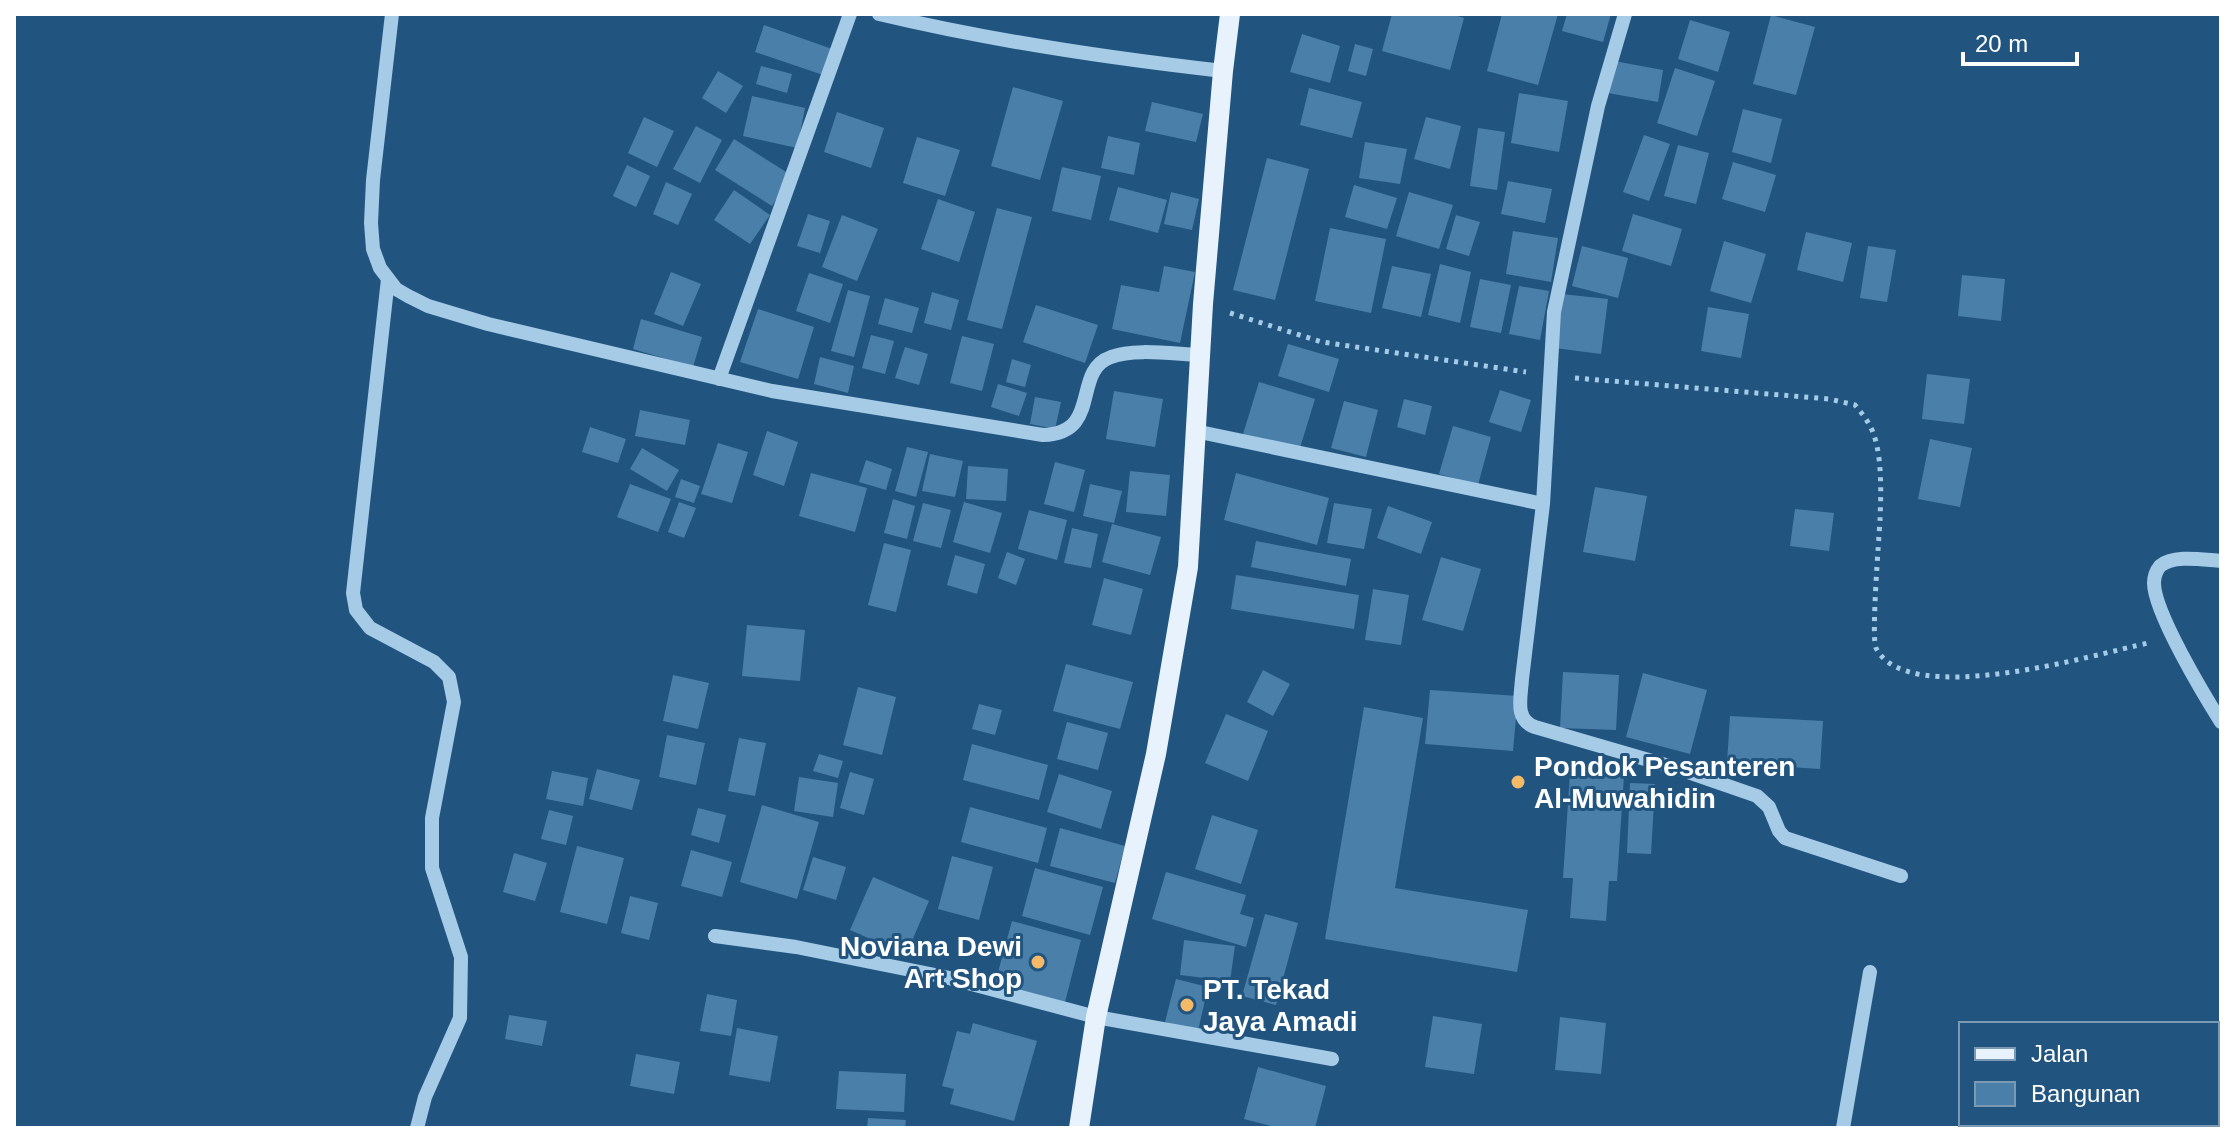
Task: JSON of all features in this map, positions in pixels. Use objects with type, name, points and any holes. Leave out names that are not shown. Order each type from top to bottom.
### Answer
[{"type":"main road","points":[[1079,1128],[1096,1017],[1156,754],[1188,567],[1199,355],[1230,14]]},
{"type":"street","points":[[392,14],[373,180],[373,249],[388,279],[408,296],[428,306],[563,342],[772,391],[1043,435],[1060,434],[1080,416],[1093,375],[1106,359],[1135,354],[1199,355]]},
{"type":"street","points":[[719,379],[850,14]]},
{"type":"street","points":[[879,14],[1064,52],[1223,71]]},
{"type":"street","points":[[1625,14],[1598,106],[1554,312],[1543,504],[1520,711],[1526,724],[1676,768],[1757,796],[1769,807],[1785,838],[1901,876]]},
{"type":"street","points":[[388,279],[353,593],[356,610],[370,628],[434,662],[449,677],[454,702],[432,818],[432,868],[461,957],[460,1018],[425,1097],[417,1128]]},
{"type":"street","points":[[1195,431],[1543,504]]},
{"type":"street","points":[[2221,561],[2175,560],[2165,563],[2155,573],[2154,586],[2156,598],[2175,638],[2221,722]]},
{"type":"street","points":[[715,936],[796,947],[945,977],[1096,1017],[1332,1059]]},
{"type":"street","points":[[1843,1128],[1870,972]]},
{"type":"path","points":[[1203,304],[1322,342],[1549,376],[1829,399],[1855,405],[1871,426],[1879,460],[1881,501],[1874,645],[1889,665],[1912,674],[1990,677],[2175,638]]},
{"type":"building","points":[[1392,14],[1451,14],[1464,18],[1450,70],[1382,51]]},
{"type":"building","points":[[1502,14],[1558,14],[1538,85],[1487,71]]},
{"type":"building","points":[[1567,14],[1611,14],[1603,42],[1562,31]]},
{"type":"building","points":[[1771,15],[1815,27],[1796,95],[1753,84]]},
{"type":"building","points":[[1690,20],[1730,32],[1718,72],[1678,59]]},
{"type":"building","points":[[764,25],[835,50],[826,76],[755,52]]},
{"type":"building","points":[[1302,34],[1340,46],[1330,83],[1290,72]]},
{"type":"building","points":[[1355,44],[1373,49],[1366,76],[1348,71]]},
{"type":"building","points":[[1614,61],[1663,70],[1658,102],[1608,93]]},
{"type":"building","points":[[761,66],[792,74],[787,93],[756,84]]},
{"type":"building","points":[[1675,68],[1715,81],[1697,136],[1657,123]]},
{"type":"building","points":[[718,71],[743,86],[726,113],[702,98]]},
{"type":"building","points":[[1013,87],[1063,101],[1040,180],[991,166]]},
{"type":"building","points":[[1309,88],[1362,102],[1352,138],[1300,125]]},
{"type":"building","points":[[1519,93],[1568,101],[1559,152],[1511,143]]},
{"type":"building","points":[[752,96],[805,108],[797,148],[743,136]]},
{"type":"building","points":[[1152,102],[1203,114],[1196,142],[1145,131]]},
{"type":"building","points":[[1743,109],[1782,119],[1771,163],[1732,152]]},
{"type":"building","points":[[837,112],[884,128],[871,168],[824,152]]},
{"type":"building","points":[[644,117],[674,131],[657,167],[628,153]]},
{"type":"building","points":[[1426,117],[1461,126],[1450,169],[1414,159]]},
{"type":"building","points":[[696,126],[722,140],[700,183],[673,169]]},
{"type":"building","points":[[1478,128],[1505,132],[1497,190],[1470,186]]},
{"type":"building","points":[[1644,135],[1670,144],[1649,201],[1623,192]]},
{"type":"building","points":[[1108,136],[1140,143],[1134,175],[1101,168]]},
{"type":"building","points":[[917,137],[960,150],[945,196],[903,183]]},
{"type":"building","points":[[734,139],[791,175],[772,206],[715,170]]},
{"type":"building","points":[[1365,142],[1407,149],[1400,184],[1359,178]]},
{"type":"building","points":[[1678,145],[1709,153],[1696,204],[1664,196]]},
{"type":"building","points":[[1267,158],[1309,169],[1275,300],[1233,290]]},
{"type":"building","points":[[1733,162],[1776,175],[1765,212],[1722,199]]},
{"type":"building","points":[[627,165],[650,176],[636,207],[613,196]]},
{"type":"building","points":[[1062,167],[1101,176],[1091,220],[1052,211]]},
{"type":"building","points":[[1508,181],[1552,189],[1545,223],[1501,214]]},
{"type":"building","points":[[666,182],[692,194],[678,225],[653,214]]},
{"type":"building","points":[[1354,185],[1397,198],[1387,229],[1345,217]]},
{"type":"building","points":[[1118,187],[1167,200],[1158,233],[1109,220]]},
{"type":"building","points":[[734,190],[770,215],[750,244],[714,220]]},
{"type":"building","points":[[1171,192],[1199,199],[1192,230],[1164,224]]},
{"type":"building","points":[[1409,192],[1453,205],[1439,249],[1396,236]]},
{"type":"building","points":[[938,199],[975,212],[959,262],[921,249]]},
{"type":"building","points":[[997,208],[1032,217],[1002,329],[967,320]]},
{"type":"building","points":[[808,214],[830,221],[820,253],[797,246]]},
{"type":"building","points":[[1633,214],[1682,229],[1671,266],[1622,251]]},
{"type":"building","points":[[842,215],[878,229],[857,281],[822,267]]},
{"type":"building","points":[[1456,215],[1480,222],[1469,256],[1446,249]]},
{"type":"building","points":[[1330,228],[1386,239],[1371,313],[1315,301]]},
{"type":"building","points":[[1513,231],[1558,238],[1551,282],[1506,274]]},
{"type":"building","points":[[1806,232],[1852,243],[1843,282],[1797,270]]},
{"type":"building","points":[[1724,241],[1766,254],[1751,303],[1710,291]]},
{"type":"building","points":[[1582,246],[1628,258],[1618,298],[1572,286]]},
{"type":"building","points":[[1868,246],[1896,250],[1887,302],[1860,298]]},
{"type":"building","points":[[1440,264],[1471,272],[1460,323],[1428,315]]},
{"type":"building","points":[[1164,266],[1195,272],[1180,343],[1112,329],[1121,285],[1159,292]]},
{"type":"building","points":[[1392,266],[1431,274],[1421,317],[1382,308]]},
{"type":"building","points":[[671,272],[701,284],[683,326],[654,314]]},
{"type":"building","points":[[809,273],[843,284],[830,323],[796,311]]},
{"type":"building","points":[[1962,275],[2005,279],[2001,321],[1958,316]]},
{"type":"building","points":[[1480,279],[1511,285],[1501,333],[1470,327]]},
{"type":"building","points":[[1519,286],[1549,291],[1540,340],[1509,334]]},
{"type":"building","points":[[848,290],[870,296],[854,357],[831,351]]},
{"type":"building","points":[[932,292],[959,300],[951,330],[924,323]]},
{"type":"building","points":[[1562,294],[1608,299],[1601,354],[1555,348]]},
{"type":"building","points":[[885,298],[919,308],[912,333],[878,324]]},
{"type":"building","points":[[1036,305],[1098,325],[1085,363],[1023,342]]},
{"type":"building","points":[[1708,307],[1749,314],[1741,358],[1701,351]]},
{"type":"building","points":[[758,309],[814,327],[798,379],[740,362]]},
{"type":"building","points":[[641,319],[702,337],[693,367],[633,349]]},
{"type":"building","points":[[871,335],[894,341],[885,374],[862,368]]},
{"type":"building","points":[[962,336],[994,344],[982,391],[950,383]]},
{"type":"building","points":[[1288,344],[1339,359],[1329,392],[1278,376]]},
{"type":"building","points":[[905,347],[928,354],[919,385],[895,378]]},
{"type":"building","points":[[820,357],[854,366],[848,393],[814,384]]},
{"type":"building","points":[[1012,359],[1031,365],[1025,387],[1006,382]]},
{"type":"building","points":[[1927,374],[1970,379],[1964,424],[1922,419]]},
{"type":"building","points":[[1259,382],[1315,399],[1299,451],[1243,434]]},
{"type":"building","points":[[998,384],[1027,393],[1019,416],[991,407]]},
{"type":"building","points":[[1500,390],[1531,400],[1521,432],[1489,422]]},
{"type":"building","points":[[1114,391],[1163,399],[1155,447],[1106,439]]},
{"type":"building","points":[[1035,397],[1061,402],[1055,429],[1030,424]]},
{"type":"building","points":[[1404,399],[1432,406],[1425,435],[1397,427]]},
{"type":"building","points":[[1344,401],[1378,410],[1366,457],[1331,448]]},
{"type":"building","points":[[640,410],[690,420],[685,445],[635,436]]},
{"type":"building","points":[[1453,426],[1491,437],[1478,485],[1439,474]]},
{"type":"building","points":[[590,427],[626,439],[618,463],[582,452]]},
{"type":"building","points":[[767,431],[798,442],[784,486],[753,475]]},
{"type":"building","points":[[1930,439],[1972,448],[1960,507],[1918,499]]},
{"type":"building","points":[[718,443],[748,452],[732,503],[701,494]]},
{"type":"building","points":[[907,447],[928,452],[916,497],[895,491]]},
{"type":"building","points":[[642,448],[679,470],[667,491],[630,469]]},
{"type":"building","points":[[930,454],[963,461],[955,497],[922,491]]},
{"type":"building","points":[[866,460],[892,469],[886,490],[859,482]]},
{"type":"building","points":[[1055,462],[1085,470],[1074,512],[1044,504]]},
{"type":"building","points":[[968,466],[1008,469],[1006,501],[966,499]]},
{"type":"building","points":[[1130,471],[1170,475],[1166,516],[1126,512]]},
{"type":"building","points":[[811,473],[867,488],[855,532],[799,516]]},
{"type":"building","points":[[1236,473],[1329,498],[1317,545],[1224,520]]},
{"type":"building","points":[[681,479],[700,486],[694,503],[675,497]]},
{"type":"building","points":[[630,484],[671,499],[658,532],[617,517]]},
{"type":"building","points":[[1090,484],[1122,491],[1114,523],[1083,516]]},
{"type":"building","points":[[1595,487],[1647,496],[1635,561],[1583,552]]},
{"type":"building","points":[[893,499],[915,506],[907,539],[884,533]]},
{"type":"building","points":[[679,502],[696,508],[684,538],[668,532]]},
{"type":"building","points":[[964,502],[1002,513],[990,553],[953,542]]},
{"type":"building","points":[[923,503],[951,510],[941,548],[913,541]]},
{"type":"building","points":[[1334,503],[1372,509],[1364,549],[1327,543]]},
{"type":"building","points":[[1388,506],[1432,522],[1421,554],[1377,538]]},
{"type":"building","points":[[1795,509],[1834,513],[1829,551],[1790,546]]},
{"type":"building","points":[[1029,510],[1067,520],[1057,560],[1018,549]]},
{"type":"building","points":[[1112,524],[1161,537],[1150,575],[1102,562]]},
{"type":"building","points":[[1072,528],[1098,534],[1091,568],[1064,563]]},
{"type":"building","points":[[1256,541],[1351,559],[1346,586],[1251,567]]},
{"type":"building","points":[[884,543],[911,550],[896,612],[868,605]]},
{"type":"building","points":[[1007,552],[1025,559],[1016,585],[998,578]]},
{"type":"building","points":[[955,555],[985,564],[977,594],[947,585]]},
{"type":"building","points":[[1441,557],[1481,569],[1463,631],[1422,620]]},
{"type":"building","points":[[1236,575],[1359,595],[1354,629],[1231,609]]},
{"type":"building","points":[[1104,578],[1143,589],[1131,635],[1092,625]]},
{"type":"building","points":[[1373,589],[1409,595],[1401,645],[1365,640]]},
{"type":"building","points":[[747,625],[805,630],[800,681],[742,676]]},
{"type":"building","points":[[1066,664],[1133,682],[1120,729],[1053,711]]},
{"type":"building","points":[[1263,670],[1290,684],[1273,716],[1247,702]]},
{"type":"building","points":[[1563,672],[1619,675],[1616,730],[1560,728]]},
{"type":"building","points":[[1643,673],[1707,690],[1690,754],[1626,737]]},
{"type":"building","points":[[673,675],[709,683],[698,729],[663,721]]},
{"type":"building","points":[[858,687],[896,697],[882,755],[843,745]]},
{"type":"building","points":[[1430,690],[1518,696],[1513,751],[1425,744]]},
{"type":"building","points":[[979,704],[1002,710],[995,735],[972,729]]},
{"type":"building","points":[[1364,707],[1423,718],[1395,888],[1528,910],[1517,972],[1325,939]]},
{"type":"building","points":[[1226,714],[1268,731],[1248,781],[1205,763]]},
{"type":"building","points":[[1730,716],[1823,721],[1820,769],[1727,763]]},
{"type":"building","points":[[1067,722],[1108,733],[1098,770],[1057,759]]},
{"type":"building","points":[[667,735],[705,743],[696,785],[659,777]]},
{"type":"building","points":[[739,738],[766,743],[755,796],[728,791]]},
{"type":"building","points":[[972,744],[1048,765],[1039,800],[963,780]]},
{"type":"building","points":[[819,754],[843,761],[838,778],[813,771]]},
{"type":"building","points":[[597,769],[640,780],[632,810],[589,799]]},
{"type":"building","points":[[552,771],[588,778],[583,806],[546,799]]},
{"type":"building","points":[[850,772],[874,779],[864,815],[840,808]]},
{"type":"building","points":[[1570,773],[1624,776],[1617,881],[1609,881],[1606,921],[1570,918],[1573,878],[1563,878]]},
{"type":"building","points":[[1059,774],[1112,791],[1101,829],[1047,812]]},
{"type":"building","points":[[799,777],[838,783],[833,817],[794,811]]},
{"type":"building","points":[[1630,783],[1655,784],[1651,854],[1627,853]]},
{"type":"building","points":[[762,805],[819,822],[797,899],[740,882]]},
{"type":"building","points":[[970,807],[1047,828],[1038,863],[961,842]]},
{"type":"building","points":[[698,808],[726,815],[719,843],[691,835]]},
{"type":"building","points":[[549,810],[573,816],[566,845],[541,839]]},
{"type":"building","points":[[1212,815],[1258,830],[1241,884],[1195,869]]},
{"type":"building","points":[[1060,828],[1125,846],[1115,883],[1050,866]]},
{"type":"building","points":[[577,846],[624,858],[607,924],[560,912]]},
{"type":"building","points":[[691,850],[732,862],[722,897],[681,886]]},
{"type":"building","points":[[514,853],[547,863],[535,901],[503,892]]},
{"type":"building","points":[[952,856],[993,867],[979,920],[938,909]]},
{"type":"building","points":[[813,857],[846,867],[836,900],[803,890]]},
{"type":"building","points":[[1035,868],[1103,887],[1090,935],[1022,916]]},
{"type":"building","points":[[1166,872],[1246,895],[1240,914],[1254,918],[1246,947],[1152,919]]},
{"type":"building","points":[[873,877],[929,901],[906,955],[850,930]]},
{"type":"building","points":[[630,896],[658,903],[649,940],[621,933]]},
{"type":"building","points":[[1265,914],[1298,923],[1276,1005],[1242,996]]},
{"type":"building","name":"Noviana Dewi Art Shop","points":[[1012,921],[1081,940],[1065,1002],[995,983]]},
{"type":"building","points":[[1184,940],[1235,946],[1230,981],[1180,975]]},
{"type":"building","name":"PT. Tekad Jaya Amadi","points":[[1176,979],[1208,987],[1198,1031],[1165,1022]]},
{"type":"building","points":[[707,994],[737,1000],[731,1036],[700,1031]]},
{"type":"building","points":[[509,1015],[547,1021],[542,1046],[505,1039]]},
{"type":"building","points":[[1433,1016],[1482,1024],[1474,1074],[1425,1067]]},
{"type":"building","points":[[1560,1017],[1606,1023],[1601,1074],[1555,1070]]},
{"type":"building","points":[[973,1023],[1037,1041],[1014,1121],[950,1104],[954,1089],[942,1086],[957,1031],[970,1034]]},
{"type":"building","points":[[737,1028],[778,1036],[770,1082],[729,1075]]},
{"type":"building","points":[[636,1054],[680,1062],[674,1094],[630,1086]]},
{"type":"building","points":[[1258,1067],[1326,1086],[1315,1128],[1279,1128],[1244,1119]]},
{"type":"building","points":[[839,1071],[906,1074],[904,1112],[836,1109]]},
{"type":"building","points":[[868,1118],[906,1120],[905,1128],[867,1128]]},
{"type":"place","name":"Pondok Pesanteren Al-Muwahidin","points":[[1518,782]]},
{"type":"place","name":"Noviana Dewi Art Shop","points":[[1038,962]]},
{"type":"place","name":"PT. Tekad Jaya Amadi","points":[[1187,1005]]}]
